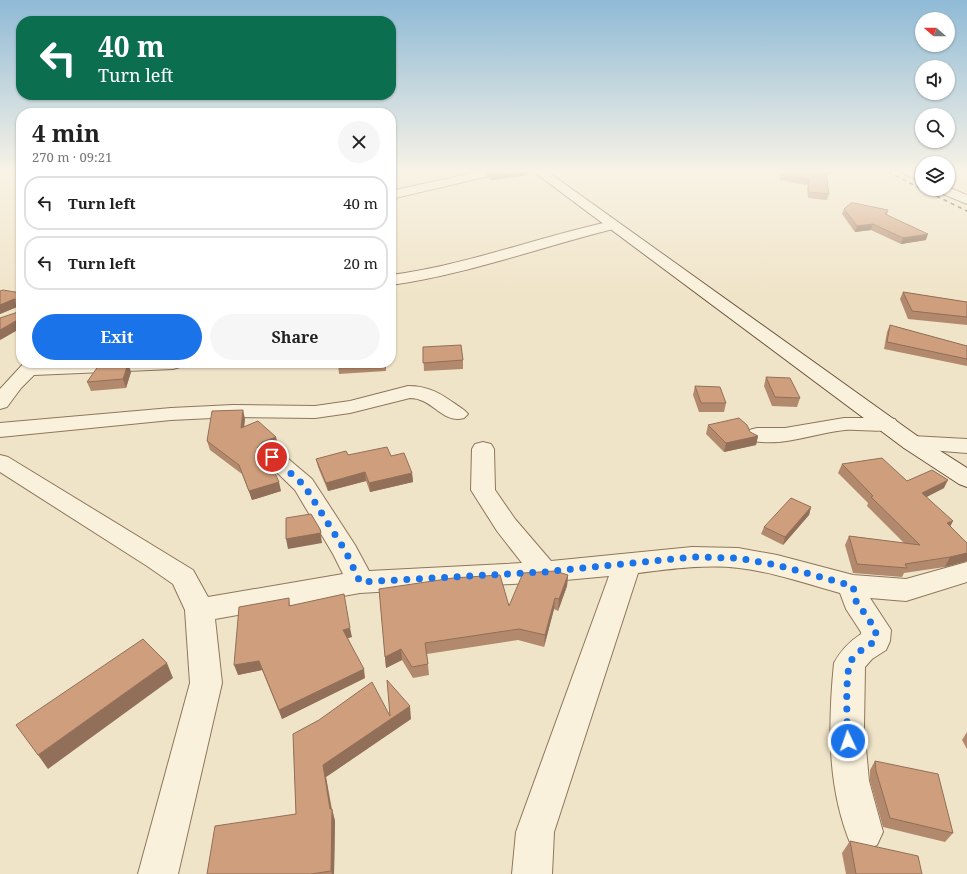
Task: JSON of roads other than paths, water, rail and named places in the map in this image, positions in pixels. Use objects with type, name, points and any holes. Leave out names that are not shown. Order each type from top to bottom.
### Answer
[{"type":"street","points":[[595,213],[912,443],[967,479]]},
{"type":"street","points":[[396,279],[430,274],[534,244],[612,225]]},
{"type":"street","points":[[0,403],[30,368]]},
{"type":"street","points":[[0,430],[170,414],[233,410],[315,412],[350,407],[391,398],[408,392],[427,394],[457,414]]},
{"type":"street","points":[[757,435],[785,435],[844,424],[887,424]]},
{"type":"street","points":[[912,443],[967,446]]},
{"type":"street","points":[[483,449],[483,490],[506,525],[544,572]]},
{"type":"street","points":[[272,457],[304,485],[346,552],[360,582]]},
{"type":"street","points":[[0,462],[157,559],[183,577],[200,610],[206,683],[158,874]]},
{"type":"street","points":[[200,610],[360,582],[544,572],[692,557],[738,558],[777,565],[853,586],[906,590],[967,572]]},
{"type":"street","points":[[532,874],[535,832],[627,564]]},
{"type":"street","points":[[853,586],[856,601],[876,630],[875,641],[861,650],[850,663],[848,688],[848,727],[851,781],[864,832]]}]
